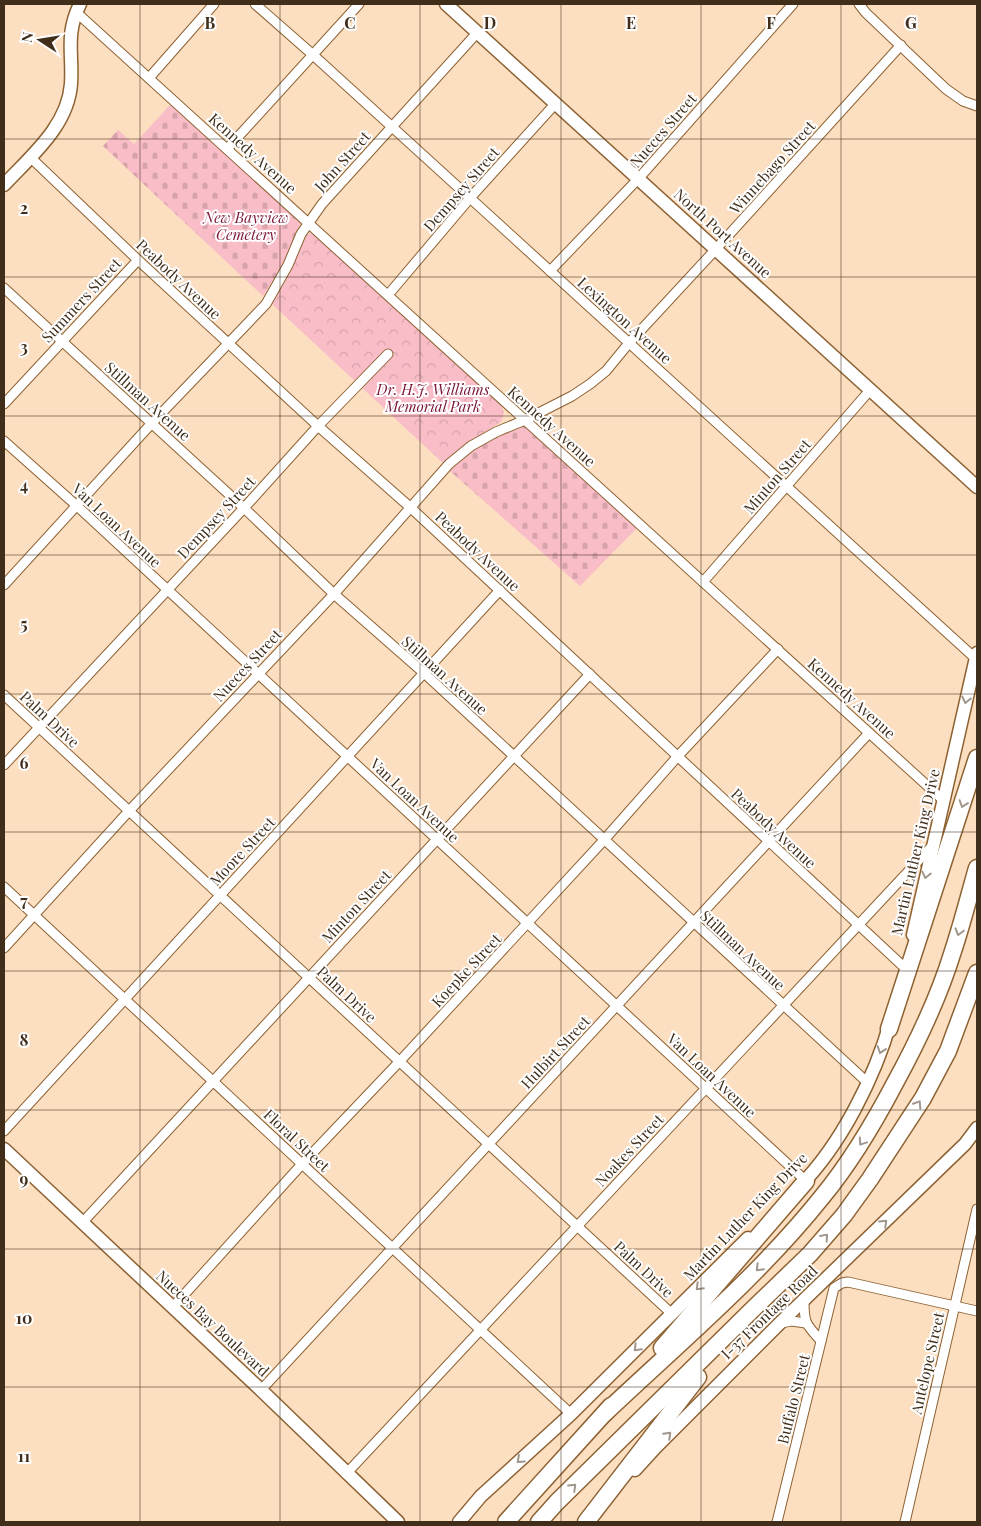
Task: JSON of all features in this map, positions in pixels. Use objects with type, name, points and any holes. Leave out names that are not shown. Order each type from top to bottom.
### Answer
[{"type":"highway","points":[[888,1029],[977,758]]},
{"type":"highway","points":[[605,1413],[739,1288],[784,1243],[824,1196],[872,1128],[928,1018],[953,953],[977,868]]},
{"type":"highway","points":[[948,1051],[977,973]]},
{"type":"highway","points":[[539,1522],[557,1502],[810,1254],[833,1228],[865,1186],[923,1098],[977,992]]},
{"type":"highway","points":[[506,1522],[605,1413],[806,1181]]},
{"type":"highway","points":[[587,1522],[704,1369],[782,1282]]},
{"type":"main road","name":"North Port Avenue","points":[[446,4],[977,487]]},
{"type":"main road","points":[[4,185],[30,158],[62,117],[71,84],[71,30],[78,8]]},
{"type":"main road","name":"Martin Luther King Drive","points":[[459,1522],[481,1496],[571,1414],[806,1181],[829,1151],[847,1122],[868,1083],[888,1029],[905,968],[976,656]]},
{"type":"main road","name":"I-37 Frontage Road","points":[[587,1522],[656,1447],[779,1324],[965,1144],[977,1128]]},
{"type":"main road","name":"Nueces Bay Boulevard","points":[[4,1149],[261,1390],[346,1474],[398,1522]]},
{"type":"street","points":[[149,78],[214,4]]},
{"type":"street","name":"Lexington Avenue","points":[[255,4],[976,656]]},
{"type":"street","points":[[227,149],[359,4]]},
{"type":"street","name":"Nueces Street","points":[[550,271],[639,178],[793,4]]},
{"type":"street","points":[[859,4],[866,13],[946,89],[963,101],[977,106]]},
{"type":"street","name":"Kennedy Avenue","points":[[78,8],[149,78],[943,800]]},
{"type":"street","name":"John Street","points":[[4,585],[152,423],[266,304],[288,265],[301,234],[322,204],[477,33]]},
{"type":"street","name":"Winnebago Street","points":[[525,420],[572,396],[606,371],[629,343],[901,45]]},
{"type":"street","name":"Dempsey Street","points":[[388,295],[470,198],[556,104]]},
{"type":"street","name":"Peabody Avenue","points":[[30,158],[318,426],[500,590],[905,968]]},
{"type":"street","name":"Summers Street","points":[[4,404],[138,260]]},
{"type":"street","name":"Stillman Avenue","points":[[4,288],[244,508],[334,594],[424,673],[868,1083]]},
{"type":"street","name":"Dempsey Street","points":[[4,765],[318,426],[388,354]]},
{"type":"street","name":"Minton Street","points":[[703,582],[871,389]]},
{"type":"street","name":"Nueces Street","points":[[4,948],[129,810],[334,594],[449,464],[470,446],[496,432],[525,420]]},
{"type":"street","name":"Van Loan Avenue","points":[[4,441],[258,673],[806,1181]]},
{"type":"street","name":"Moore Street","points":[[4,1131],[500,590]]},
{"type":"street","name":"Koepke Street","points":[[173,1307],[302,1164],[400,1062],[604,840],[678,756],[778,649]]},
{"type":"street","name":"Minton Street","points":[[82,1223],[590,674]]},
{"type":"street","name":"Palm Drive","points":[[4,695],[672,1314]]},
{"type":"street","name":"Hulbirt Street","points":[[261,1390],[869,733]]},
{"type":"street","name":"Noakes Street","points":[[346,1474],[932,846]]},
{"type":"street","name":"Floral Street","points":[[4,887],[571,1414]]},
{"type":"street","name":"Antelope Street","points":[[905,1522],[977,1209]]},
{"type":"street","name":"Buffalo Street","points":[[778,1522],[834,1288],[848,1282],[955,1306]]},
{"type":"street","points":[[804,1301],[806,1323],[821,1342]]},
{"type":"street","points":[[955,1306],[977,1311]]},
{"type":"street","points":[[779,1324],[791,1321],[806,1323]]},
{"type":"green space","name":"New Bayview Cemetery","points":[[171,104],[300,221],[300,225],[280,270],[263,296],[103,146],[118,130],[134,144]]},
{"type":"green space","name":"Dr. H.J. Williams Memorial Park","points":[[310,233],[314,234],[500,403],[504,413],[501,422],[464,445],[444,464],[271,303],[284,284],[306,236]]},
{"type":"green space","points":[[523,425],[637,528],[580,586],[450,471],[484,443]]}]
